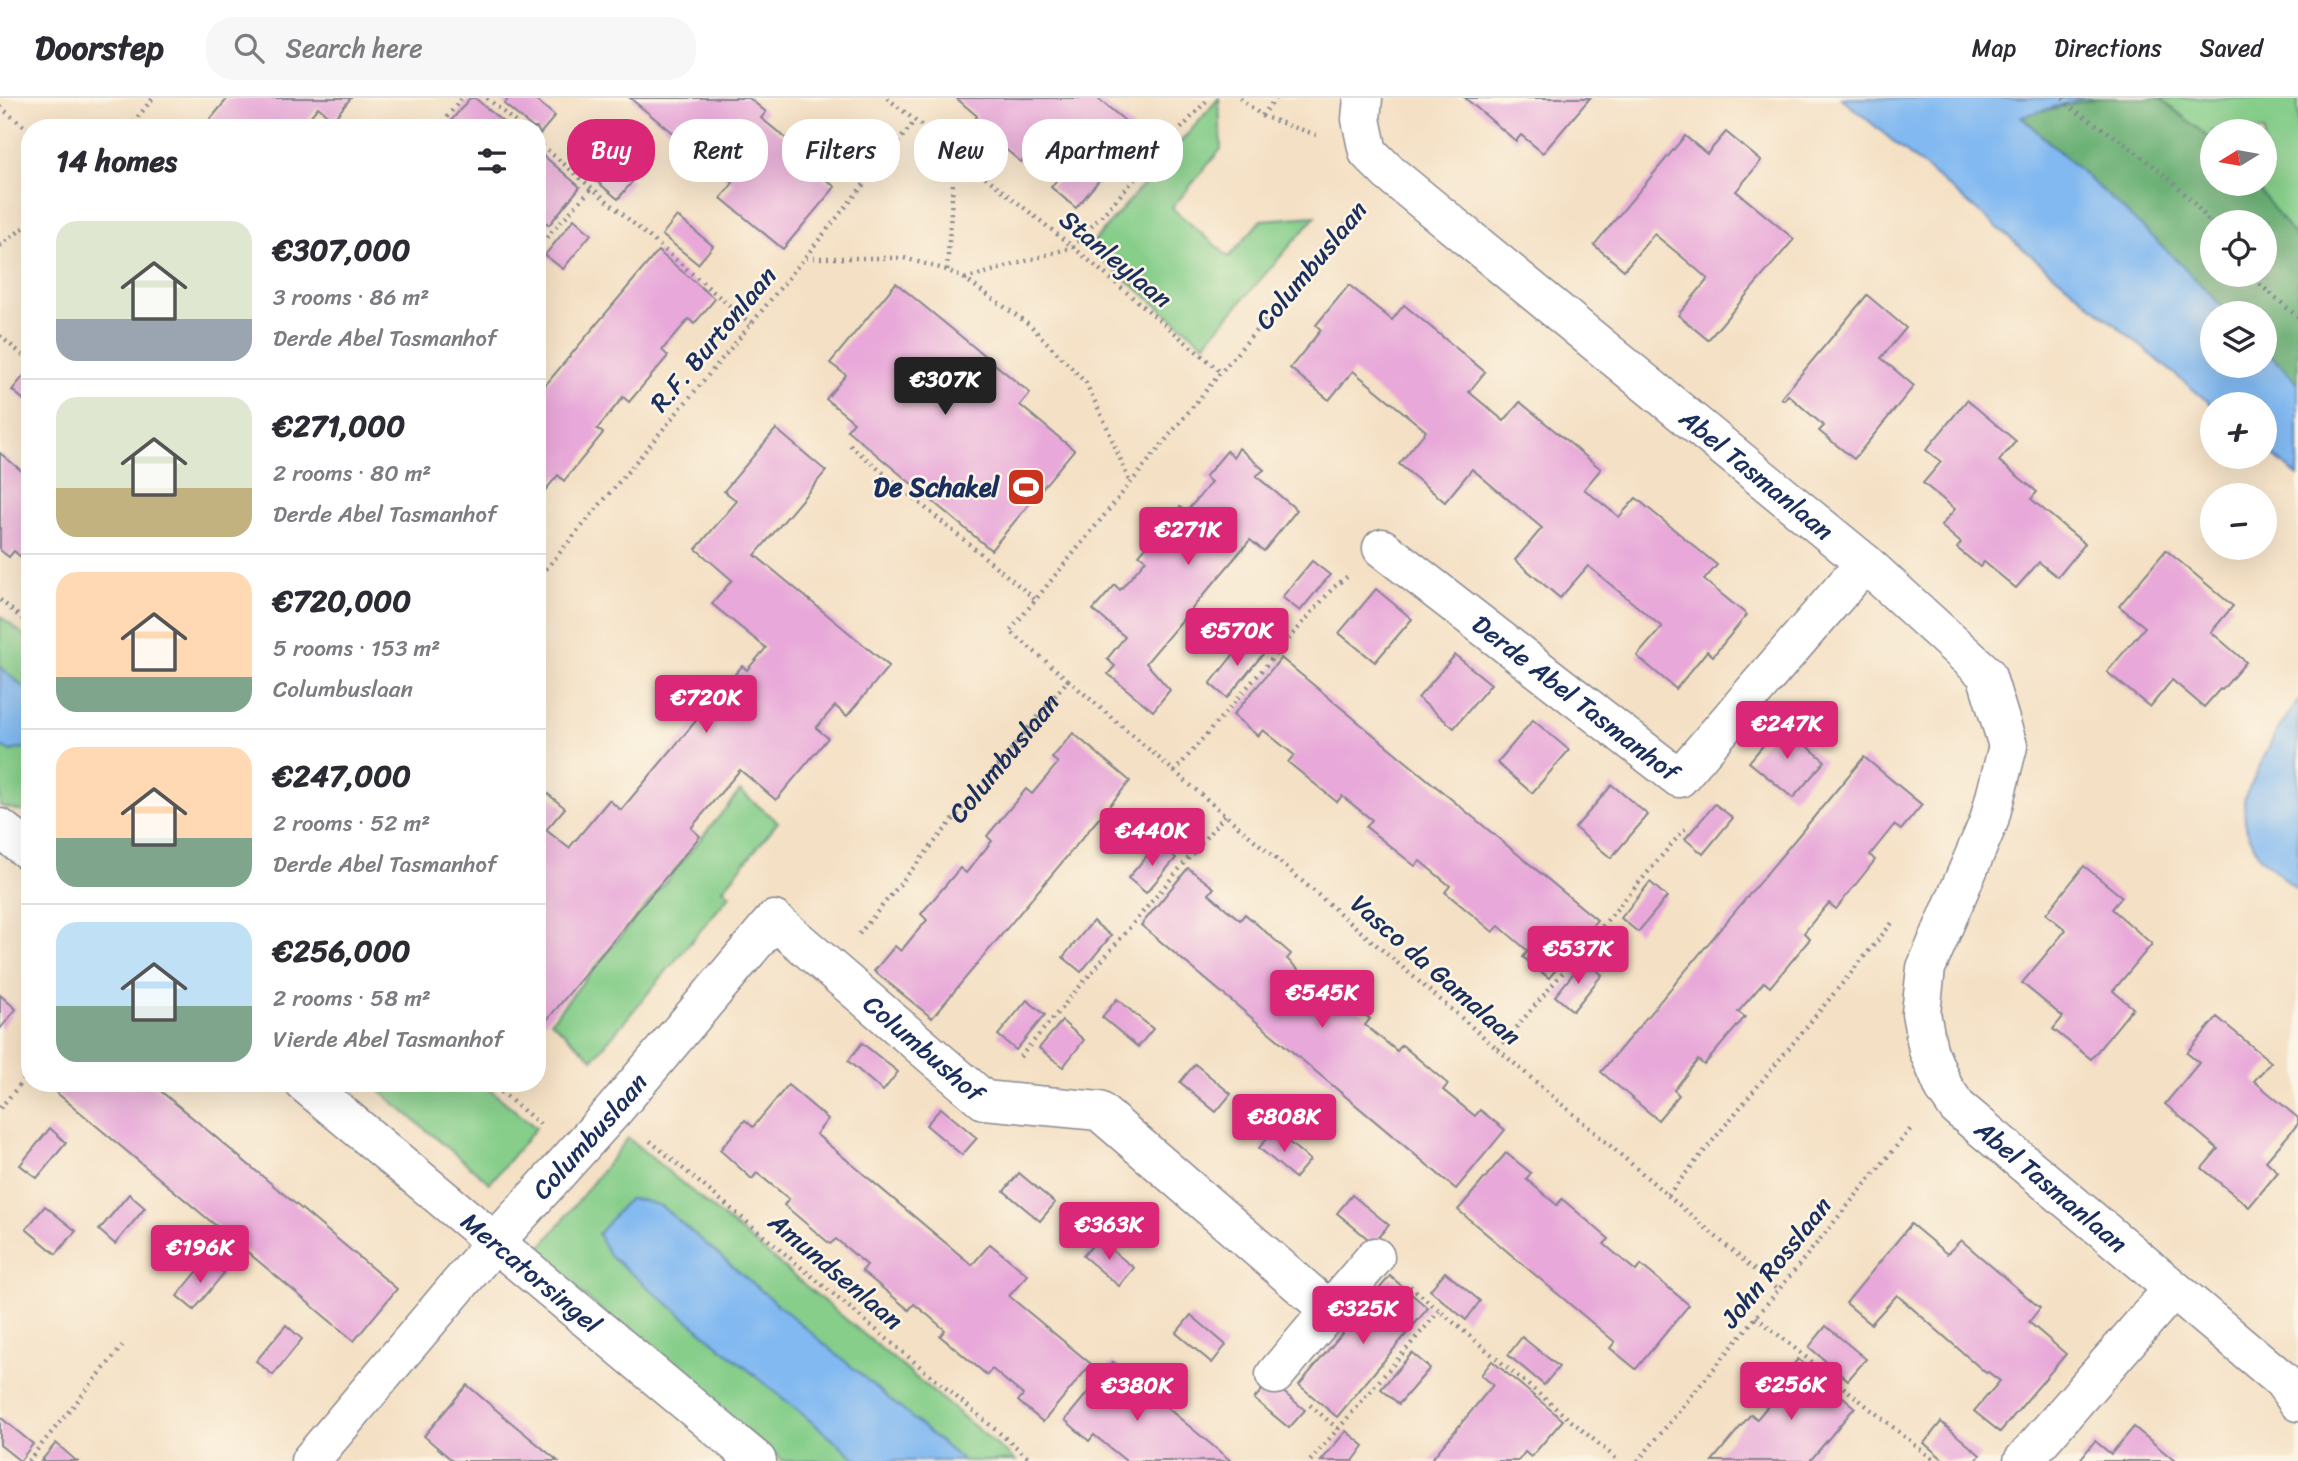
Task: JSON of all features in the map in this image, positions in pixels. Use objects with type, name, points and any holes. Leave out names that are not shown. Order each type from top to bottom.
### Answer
[{"type":"street","points":[[1363,98],[1361,119],[1379,162]]},
{"type":"street","name":"Abel Tasmanlaan","points":[[1379,162],[1865,564],[1986,674],[2008,746],[1989,821],[1926,968],[1921,1013],[1928,1050],[1944,1088],[1957,1107],[2282,1380],[2298,1402]]},
{"type":"street","name":"Derde Abel Tasmanhof","points":[[1382,548],[1679,778],[1865,564]]},
{"type":"street","points":[[0,828],[21,845]]},
{"type":"street","name":"Columbuslaan","points":[[310,1461],[495,1242],[614,1111],[774,920],[832,967]]},
{"type":"street","name":"Columbushof","points":[[832,967],[984,1100],[1099,1111],[1329,1310]]},
{"type":"street","name":"Mercatorsingel","points":[[315,1092],[757,1461]]},
{"type":"street","points":[[1275,1375],[1375,1256]]},
{"type":"street","points":[[2023,1461],[2173,1289]]},
{"type":"path","points":[[136,119],[153,98]]},
{"type":"path","points":[[445,119],[461,98]]},
{"type":"path","points":[[487,98],[512,119]]},
{"type":"path","name":"Stanleylaan","points":[[887,98],[914,120]]},
{"type":"path","points":[[965,279],[1073,247],[1209,98]]},
{"type":"path","points":[[1240,98],[1262,116],[1379,162]]},
{"type":"path","points":[[1262,116],[1276,98]]},
{"type":"path","points":[[2063,98],[2070,107],[2132,148],[2200,210]]},
{"type":"path","points":[[0,107],[21,124]]},
{"type":"path","name":"R.F. Burtonlaan","points":[[546,569],[806,258],[914,122]]},
{"type":"path","points":[[546,149],[751,324]]},
{"type":"path","name":"Columbuslaan","points":[[832,967],[1069,680],[1010,631],[1221,372],[1379,162]]},
{"type":"path","points":[[947,270],[953,182]]},
{"type":"path","name":"Stanleylaan","points":[[991,182],[1073,247],[1221,372]]},
{"type":"path","points":[[546,238],[592,188]]},
{"type":"path","points":[[0,246],[21,230]]},
{"type":"path","points":[[806,258],[904,258],[947,270],[965,279],[1030,325],[1086,383],[1130,484]]},
{"type":"path","points":[[2263,287],[2298,317]]},
{"type":"path","points":[[0,335],[21,353]]},
{"type":"path","points":[[850,445],[1036,600]]},
{"type":"path","points":[[1174,772],[1333,588],[1382,548]]},
{"type":"path","points":[[0,600],[21,618]]},
{"type":"path","name":"Vasco da Gamalaan","points":[[1069,680],[1778,1290]]},
{"type":"path","points":[[1498,1049],[1696,815],[1679,778]]},
{"type":"path","points":[[984,1100],[1225,815]]},
{"type":"path","points":[[1668,1195],[1908,904],[1950,915]]},
{"type":"path","points":[[0,1108],[21,1084]]},
{"type":"path","name":"John Rosslaan","points":[[1638,1461],[1944,1088]]},
{"type":"path","points":[[502,1092],[576,1153]]},
{"type":"path","name":"Amundsenlaan","points":[[614,1111],[1033,1461]]},
{"type":"path","points":[[1375,1256],[1619,1461]]},
{"type":"path","points":[[1310,1461],[1439,1311]]},
{"type":"path","points":[[1756,1317],[1935,1461]]},
{"type":"path","points":[[28,1461],[125,1343]]},
{"type":"path","points":[[1275,1375],[1338,1429]]},
{"type":"green space","points":[[1219,98],[1221,149],[1172,208],[1229,257],[1261,220],[1316,216],[1204,344],[1088,248],[1146,182],[1183,182],[1183,139]]},
{"type":"green space","points":[[2002,98],[2298,98],[2298,383],[2277,361],[2277,301],[2217,301],[2203,287],[2277,287],[2277,210],[2200,210],[2200,284]]},
{"type":"green space","points":[[2098,98],[2160,98],[2200,130],[2200,196],[2264,196],[2275,210],[2200,210],[2200,284],[2021,116]]},
{"type":"green space","points":[[2277,213],[2298,241],[2298,383],[2277,361],[2277,301],[2217,301],[2203,287],[2277,287]]},
{"type":"green space","points":[[0,616],[21,633],[21,684],[0,667]]},
{"type":"green space","points":[[0,746],[11,751],[21,748],[21,811],[0,806]]},
{"type":"green space","points":[[740,791],[778,822],[723,889],[730,895],[593,1059],[551,1021]]},
{"type":"green space","points":[[381,1092],[493,1092],[536,1128],[490,1183]]},
{"type":"green space","points":[[628,1138],[1016,1461],[783,1461],[535,1255]]},
{"type":"water","points":[[1841,98],[2084,98],[2021,117],[2155,239],[2200,287],[2217,301],[2200,301],[2200,378],[2277,378],[2277,361],[2298,383],[2298,476],[2277,459],[2277,392],[2200,392],[2200,395]]},
{"type":"water","points":[[0,667],[21,684],[21,748],[11,751],[0,746]]},
{"type":"water","points":[[2298,701],[2298,891],[2259,856],[2245,826],[2244,799],[2275,734]]},
{"type":"water","points":[[628,1199],[661,1206],[963,1461],[859,1461],[609,1255],[598,1234]]},
{"type":"building","points":[[228,98],[351,98],[334,119],[318,107],[308,119],[210,119]]},
{"type":"building","points":[[470,98],[475,98],[500,119],[452,119]]},
{"type":"building","points":[[509,98],[534,98],[555,116],[546,127],[546,119],[522,119],[504,104]]},
{"type":"building","points":[[630,98],[749,98],[766,112],[762,119],[669,119],[669,130]]},
{"type":"building","points":[[956,98],[1097,98],[1123,119],[1022,119],[1021,162],[1008,151],[1008,119],[975,119],[977,116]]},
{"type":"building","points":[[1465,98],[1590,98],[1543,153],[1521,135],[1516,141]]},
{"type":"building","points":[[768,124],[782,135],[782,182],[829,182],[835,187],[783,249],[721,198],[733,183],[768,182]]},
{"type":"building","points":[[1726,132],[1761,161],[1736,191],[1794,239],[1708,340],[1678,315],[1708,279],[1681,256],[1654,234],[1624,270],[1594,245],[1685,136],[1707,154]]},
{"type":"building","points":[[546,158],[567,176],[567,182],[574,182],[580,187],[549,225],[546,222]]},
{"type":"building","points":[[598,182],[632,182],[618,199]]},
{"type":"building","points":[[1055,182],[1098,182],[1076,208],[1051,187]]},
{"type":"building","points":[[677,216],[713,246],[698,264],[662,235]]},
{"type":"building","points":[[574,219],[591,234],[563,269],[546,254]]},
{"type":"building","points":[[658,251],[715,299],[694,324],[689,319],[662,350],[668,356],[629,402],[623,397],[597,429],[603,433],[564,481],[558,475],[546,489],[546,384]]},
{"type":"building","points":[[896,283],[1030,393],[1020,405],[1074,450],[991,550],[847,430],[854,422],[826,399],[846,375],[830,363]]},
{"type":"building","points":[[1349,285],[1392,320],[1404,305],[1485,372],[1469,392],[1504,421],[1520,402],[1601,469],[1584,489],[1619,517],[1636,498],[1717,565],[1704,580],[1747,615],[1713,656],[1707,651],[1676,689],[1637,656],[1662,627],[1588,566],[1560,598],[1515,560],[1542,528],[1472,469],[1445,502],[1399,464],[1426,431],[1353,371],[1329,400],[1290,368],[1321,330],[1316,325]]},
{"type":"building","points":[[1867,295],[1906,328],[1881,358],[1914,386],[1854,459],[1819,431],[1824,426],[1788,395],[1784,400],[1781,398]]},
{"type":"building","points":[[21,379],[21,398],[12,390]]},
{"type":"building","points":[[1967,400],[2016,441],[1999,461],[2037,492],[2031,499],[2085,544],[2058,577],[2039,562],[2016,588],[1984,562],[1980,567],[1957,548],[1961,543],[1941,526],[1955,509],[1923,483],[1941,462],[1926,450]]},
{"type":"building","points":[[776,429],[826,471],[755,555],[889,666],[847,716],[835,706],[816,728],[828,738],[776,800],[740,770],[691,828],[700,836],[546,1021],[546,830],[569,848],[609,800],[621,810],[742,666],[747,670],[766,648],[712,604],[732,580],[696,549],[737,501],[724,491]]},
{"type":"building","points":[[1239,448],[1264,470],[1256,476],[1297,510],[1264,551],[1250,540],[1146,663],[1170,690],[1153,711],[1108,674],[1115,666],[1107,659],[1125,637],[1093,610],[1115,585],[1120,590],[1146,560],[1139,555],[1180,507],[1186,512],[1199,497],[1211,482],[1205,477],[1227,451],[1234,457]]},
{"type":"building","points":[[0,453],[21,470],[21,557],[14,551],[9,557],[0,550]]},
{"type":"building","points":[[2166,550],[2233,606],[2211,632],[2246,662],[2204,707],[2172,680],[2150,707],[2107,672],[2145,627],[2119,606]]},
{"type":"building","points":[[1312,561],[1330,575],[1300,611],[1282,597]]},
{"type":"building","points":[[1376,589],[1412,619],[1375,662],[1339,633]]},
{"type":"building","points":[[1246,639],[1264,653],[1227,698],[1210,684]]},
{"type":"building","points":[[1455,655],[1491,684],[1454,728],[1418,698]]},
{"type":"building","points":[[1281,658],[1597,920],[1549,978],[1523,957],[1528,951],[1499,926],[1493,932],[1445,892],[1450,886],[1420,861],[1415,866],[1366,827],[1372,820],[1342,796],[1337,802],[1288,762],[1294,755],[1263,730],[1258,736],[1233,715]]},
{"type":"building","points":[[1533,720],[1569,750],[1532,793],[1497,763]]},
{"type":"building","points":[[1781,724],[1825,761],[1793,798],[1749,762]]},
{"type":"building","points":[[1073,733],[1130,781],[932,1018],[874,971],[895,946],[901,951],[927,920],[921,914],[960,868],[966,873],[992,841],[987,836],[1026,789],[1032,794],[1058,763],[1052,758]]},
{"type":"building","points":[[1864,757],[1922,805],[1901,830],[1894,825],[1870,855],[1875,860],[1836,909],[1829,903],[1816,918],[1804,933],[1810,939],[1770,987],[1764,982],[1738,1012],[1745,1017],[1704,1065],[1698,1060],[1674,1090],[1679,1095],[1658,1120],[1601,1072]]},
{"type":"building","points":[[1612,785],[1648,815],[1611,858],[1575,828]]},
{"type":"building","points":[[546,792],[565,808],[546,830]]},
{"type":"building","points":[[1715,804],[1733,818],[1703,854],[1685,839]]},
{"type":"building","points":[[1158,843],[1176,858],[1146,893],[1128,878]]},
{"type":"building","points":[[2084,866],[2122,897],[2112,909],[2152,944],[2113,991],[2133,1008],[2091,1059],[2053,1029],[2063,1017],[2022,983],[2066,930],[2046,914]]},
{"type":"building","points":[[1188,868],[1214,888],[1209,894],[1224,907],[1240,920],[1245,914],[1291,954],[1287,959],[1302,973],[1318,986],[1323,980],[1370,1019],[1365,1025],[1397,1051],[1402,1045],[1448,1084],[1443,1090],[1475,1116],[1480,1110],[1505,1130],[1456,1189],[1141,925]]},
{"type":"building","points":[[1650,882],[1667,897],[1638,932],[1621,918]]},
{"type":"building","points":[[1093,921],[1111,936],[1081,972],[1063,957]]},
{"type":"building","points":[[1584,960],[1602,975],[1573,1011],[1555,996]]},
{"type":"building","points":[[0,995],[16,1009],[0,1029]]},
{"type":"building","points":[[1117,999],[1153,1029],[1138,1047],[1102,1017]]},
{"type":"building","points":[[1027,1000],[1045,1015],[1016,1050],[998,1035]]},
{"type":"building","points":[[2217,1017],[2271,1062],[2254,1081],[2298,1118],[2298,1124],[2266,1161],[2278,1172],[2249,1207],[2202,1168],[2218,1149],[2165,1104],[2199,1063],[2187,1053]]},
{"type":"building","points":[[1062,1021],[1084,1040],[1063,1067],[1039,1048]]},
{"type":"building","points":[[862,1043],[898,1072],[883,1091],[848,1061]]},
{"type":"building","points":[[1195,1064],[1231,1094],[1216,1112],[1180,1082]]},
{"type":"building","points":[[788,1085],[828,1119],[816,1134],[972,1265],[990,1244],[1028,1275],[1009,1296],[1091,1364],[1043,1422],[1018,1401],[1023,1395],[992,1369],[987,1375],[940,1336],[945,1330],[930,1317],[914,1304],[909,1310],[862,1271],[867,1265],[836,1239],[830,1244],[784,1205],[789,1199],[757,1173],[752,1179],[720,1150],[745,1120],[753,1127]]},
{"type":"building","points":[[56,1092],[162,1092],[397,1289],[354,1341]]},
{"type":"building","points":[[941,1108],[977,1138],[962,1155],[926,1125]]},
{"type":"building","points":[[50,1128],[66,1143],[37,1178],[20,1165]]},
{"type":"building","points":[[1274,1130],[1310,1160],[1295,1178],[1259,1148]]},
{"type":"building","points":[[1506,1153],[1531,1173],[1526,1179],[1557,1205],[1562,1199],[1609,1239],[1604,1244],[1636,1271],[1641,1265],[1689,1305],[1636,1369],[1610,1348],[1615,1342],[1458,1210]]},
{"type":"building","points":[[1019,1173],[1055,1203],[1040,1221],[1004,1191]]},
{"type":"building","points":[[129,1194],[145,1208],[115,1244],[99,1230]]},
{"type":"building","points":[[1352,1195],[1389,1225],[1373,1243],[1337,1213]]},
{"type":"building","points":[[45,1206],[76,1231],[56,1254],[26,1229]]},
{"type":"building","points":[[1911,1224],[1947,1254],[1961,1240],[2040,1308],[2029,1322],[2066,1354],[2000,1432],[1974,1411],[2000,1381],[1986,1373],[1897,1295],[1871,1324],[1846,1303]]},
{"type":"building","points":[[1098,1239],[1134,1268],[1119,1286],[1083,1256]]},
{"type":"building","points":[[207,1260],[224,1273],[194,1310],[177,1296]]},
{"type":"building","points":[[1445,1272],[1480,1301],[1466,1320],[1430,1290]]},
{"type":"building","points":[[1390,1276],[1428,1308],[1337,1417],[1299,1385]]},
{"type":"building","points":[[1191,1315],[1226,1345],[1212,1363],[1176,1333]]},
{"type":"building","points":[[286,1325],[302,1339],[273,1375],[256,1361]]},
{"type":"building","points":[[1826,1326],[1866,1359],[1848,1380],[1809,1347]]},
{"type":"building","points":[[1522,1337],[1559,1367],[1544,1385],[1508,1355]]},
{"type":"building","points":[[1412,1353],[1430,1368],[1399,1404],[1381,1389]]},
{"type":"building","points":[[1798,1359],[1855,1407],[1810,1461],[1712,1461],[1751,1414],[1757,1419],[1783,1388],[1778,1383]]},
{"type":"building","points":[[1492,1361],[1563,1420],[1531,1457],[1525,1452],[1518,1461],[1430,1461],[1493,1385],[1481,1375]]},
{"type":"building","points":[[1113,1362],[1231,1461],[1126,1461],[1094,1435],[1089,1441],[1065,1420]]},
{"type":"building","points":[[1270,1381],[1305,1410],[1289,1428],[1254,1399]]},
{"type":"building","points":[[467,1385],[558,1461],[453,1461],[424,1436]]},
{"type":"building","points":[[0,1417],[33,1444],[20,1461],[0,1445]]},
{"type":"building","points":[[1941,1422],[1980,1455],[1976,1461],[1945,1461],[1924,1443]]},
{"type":"building","points":[[2134,1427],[2175,1461],[2079,1461],[2095,1441],[2111,1454]]},
{"type":"building","points":[[1346,1431],[1364,1446],[1353,1461],[1321,1461]]},
{"type":"building","points":[[56,1443],[74,1459],[77,1461],[41,1461]]},
{"type":"place","name":"De Schakel","points":[[1026,487]]}]
